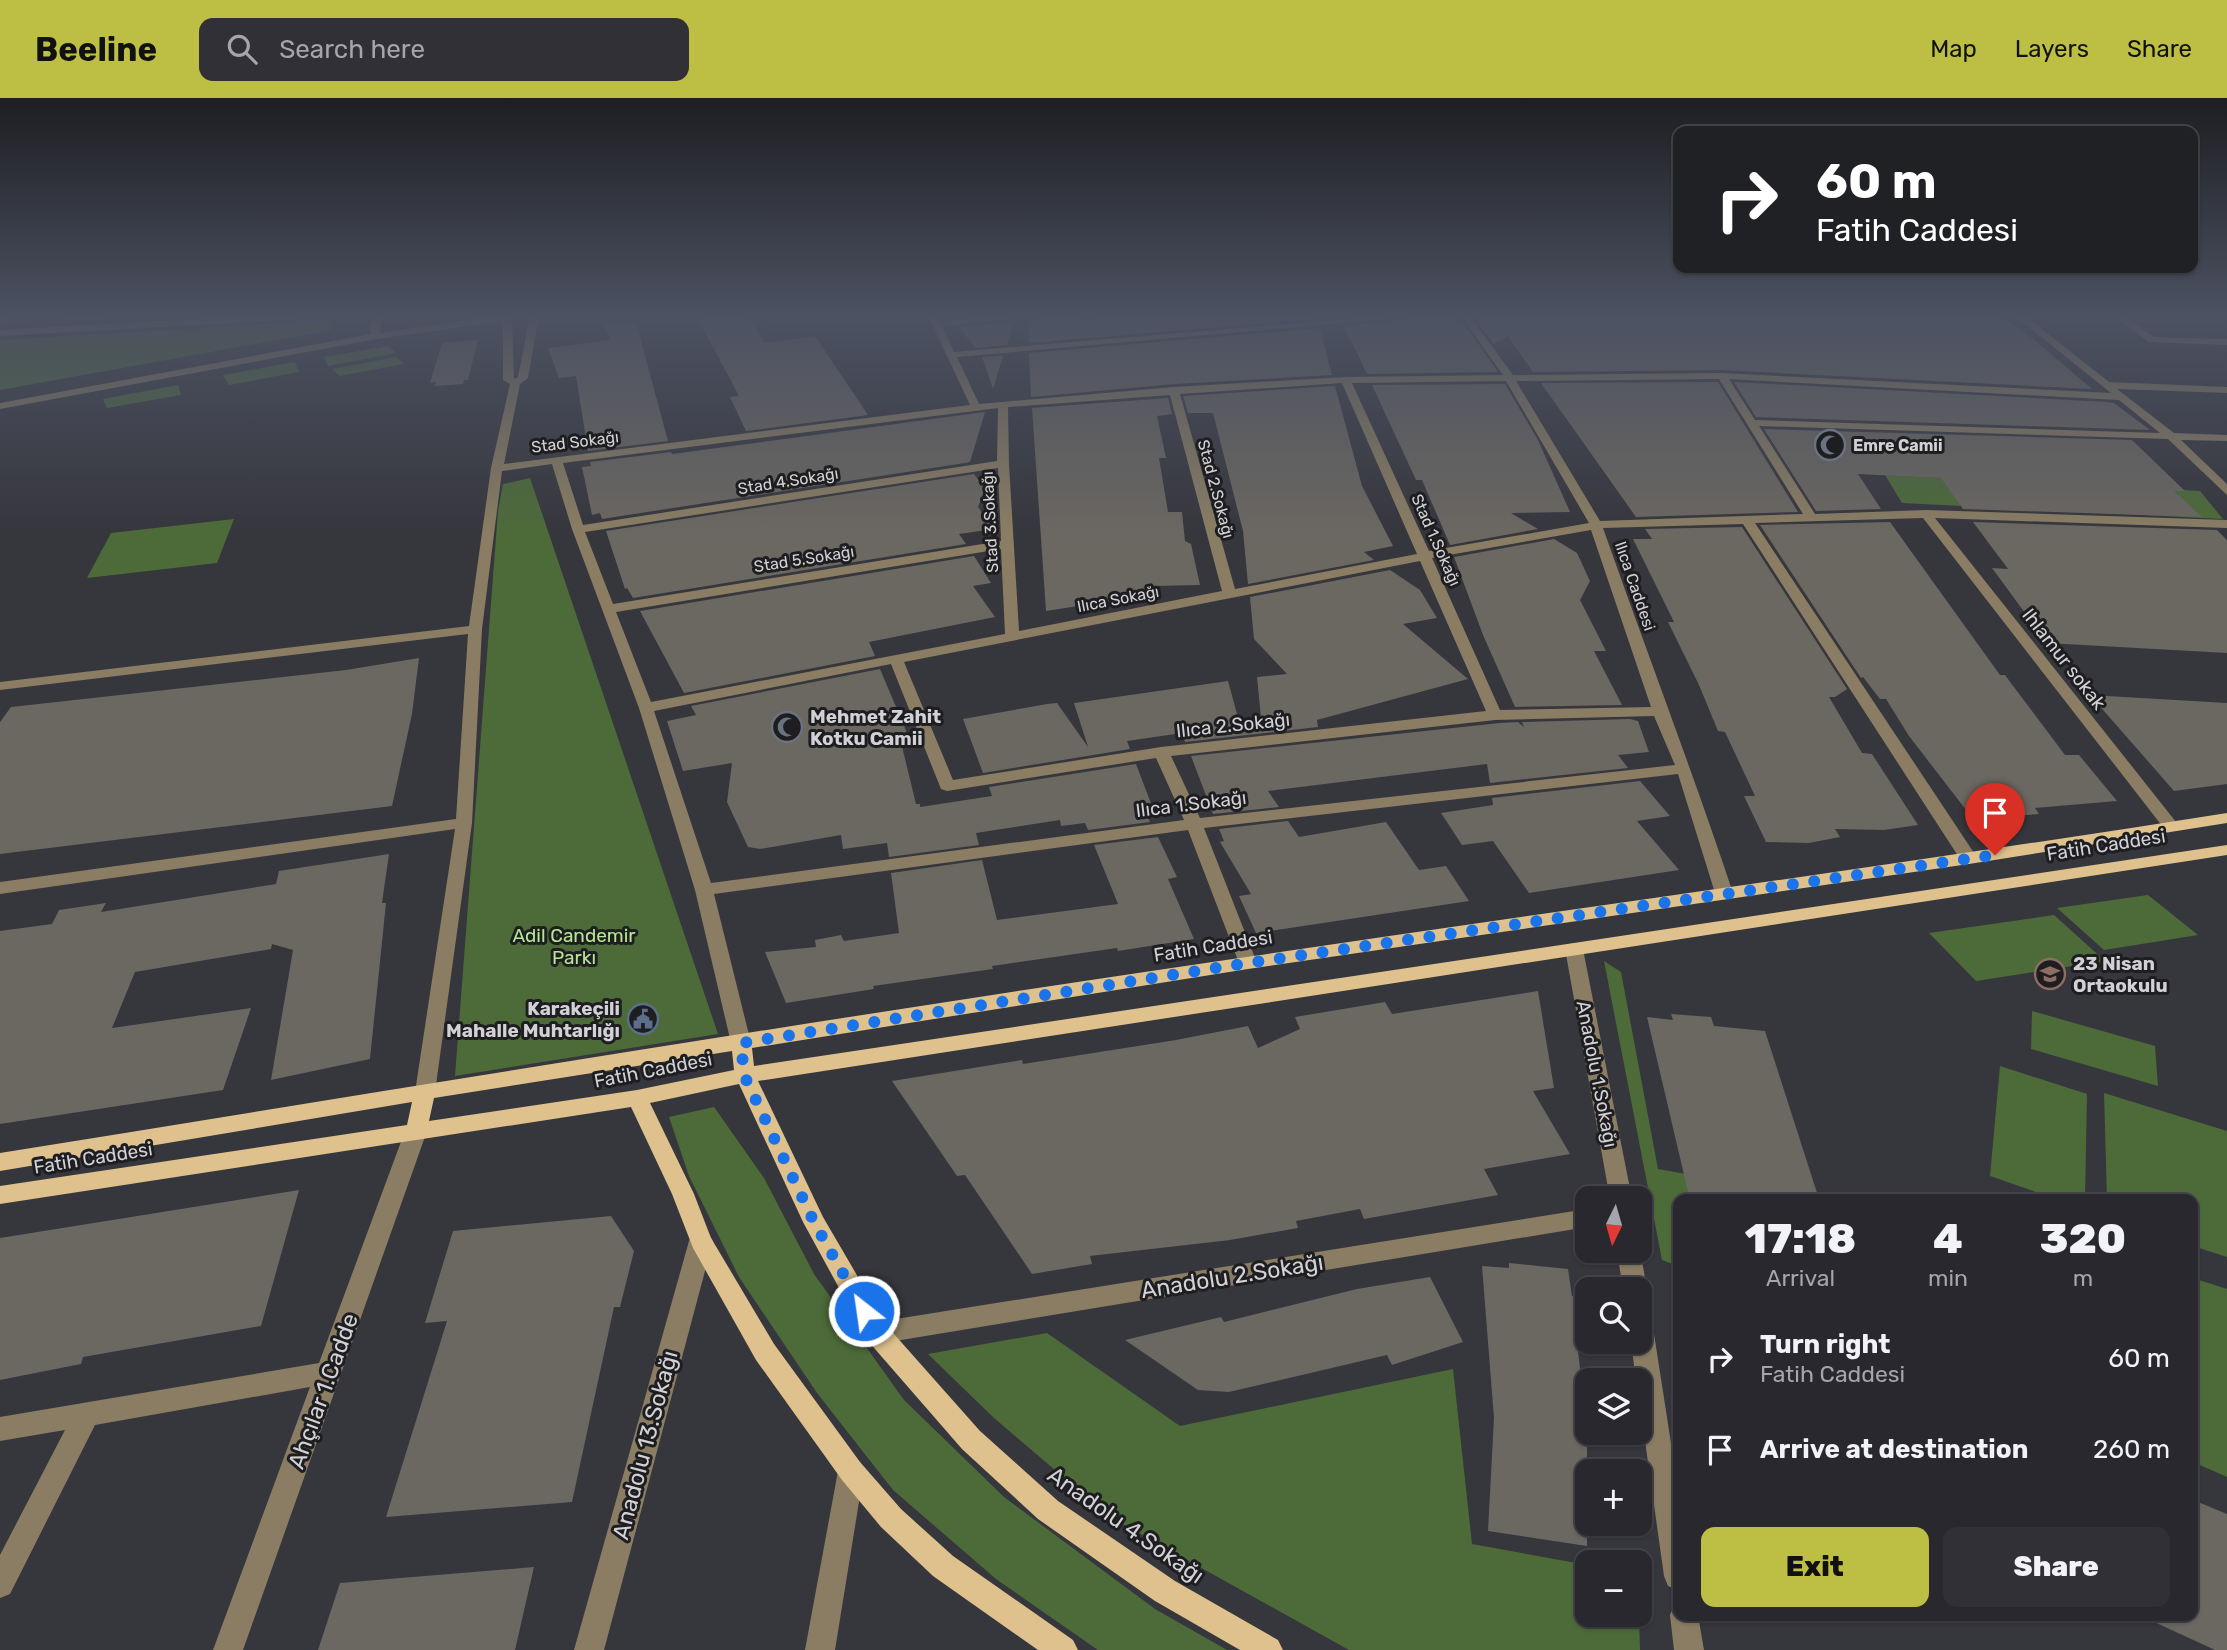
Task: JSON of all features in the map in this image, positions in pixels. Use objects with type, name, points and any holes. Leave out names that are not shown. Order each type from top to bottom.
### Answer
[{"type":"main road","name":"Fatih Caddesi","points":[[0,1163],[425,1092],[1248,963],[1969,859],[2227,818]]},
{"type":"main road","name":"Fatih Caddesi","points":[[0,1195],[637,1098],[744,1075],[2227,850]]},
{"type":"main road","points":[[741,1043],[744,1075]]},
{"type":"main road","name":"Anadolu 4.Sokağı","points":[[744,1075],[814,1222],[877,1333],[971,1440],[1048,1510],[1165,1591],[1268,1650]]},
{"type":"main road","points":[[416,1131],[425,1092]]},
{"type":"main road","points":[[637,1098],[683,1194],[701,1241],[765,1352],[851,1471],[891,1518],[943,1566],[1063,1650]]},
{"type":"street","points":[[0,399],[66,387]]},
{"type":"street","points":[[0,406],[95,387]]},
{"type":"street","points":[[425,1092],[464,823],[475,629],[498,468],[514,387]]},
{"type":"street","points":[[966,387],[976,408]]},
{"type":"street","name":"Stad Sokağı","points":[[498,468],[1003,404],[1218,387]]},
{"type":"street","name":"Stad 1.Sokağı","points":[[1349,387],[1495,715]]},
{"type":"street","name":"Ilıca Caddesi","points":[[1515,387],[1596,525],[1660,711],[1684,769],[1724,893]]},
{"type":"street","points":[[1729,387],[1810,516]]},
{"type":"street","name":"Stad Sokağı","points":[[1940,387],[2122,397]]},
{"type":"street","points":[[2109,387],[2171,436],[2227,491]]},
{"type":"street","points":[[2165,387],[2227,390]]},
{"type":"street","name":"Stad 2.Sokağı","points":[[1174,390],[1230,596]]},
{"type":"street","name":"Stad 3.Sokağı","points":[[1003,404],[1006,544],[1012,637]]},
{"type":"street","points":[[1751,422],[2227,438]]},
{"type":"street","points":[[558,461],[578,529],[646,708],[704,890],[741,1043]]},
{"type":"street","name":"Stad 4.Sokağı","points":[[578,529],[1003,464]]},
{"type":"street","name":"Ilıca Sokağı","points":[[646,708],[1596,525],[1926,514],[2227,524]]},
{"type":"street","name":"Ihlamur sokak","points":[[1926,514],[2172,827]]},
{"type":"street","points":[[1747,520],[1969,859]]},
{"type":"street","name":"Stad 5.Sokağı","points":[[607,609],[1006,544]]},
{"type":"street","points":[[0,686],[475,629]]},
{"type":"street","name":"Ilıca 2.Sokağı","points":[[897,660],[947,786],[1161,752],[1495,715],[1660,711]]},
{"type":"street","points":[[1161,752],[1194,824],[1248,963]]},
{"type":"street","name":"Ilıca 1.Sokağı","points":[[704,890],[1194,824],[1684,769]]},
{"type":"street","points":[[0,888],[464,823]]},
{"type":"street","name":"Anadolu 1.Sokağı","points":[[1574,949],[1619,1186]]},
{"type":"street","name":"Ahçılar 1.Cadde","points":[[228,1650],[416,1131]]},
{"type":"street","name":"Anadolu 2.Sokağı","points":[[877,1333],[1575,1220]]},
{"type":"street","name":"Anadolu 13.Sokağı","points":[[589,1650],[701,1241]]},
{"type":"street","points":[[1645,1354],[1673,1542]]},
{"type":"street","points":[[0,1429],[330,1373]]},
{"type":"street","points":[[0,1584],[87,1414]]},
{"type":"street","points":[[820,1650],[851,1471]]},
{"type":"street","points":[[1685,1621],[1689,1650]]},
{"type":"green space","points":[[165,387],[179,387],[181,395],[107,408],[103,399]]},
{"type":"green space","points":[[1885,475],[2200,491],[2223,519],[1902,503]]},
{"type":"green space","name":"Adil Candemir Parkı","points":[[530,478],[718,1034],[455,1076],[498,511],[503,484]]},
{"type":"green space","points":[[234,519],[217,563],[87,578],[111,533]]},
{"type":"green space","points":[[2148,895],[2198,935],[2104,950],[2057,908]]},
{"type":"green space","points":[[2054,915],[2105,961],[1976,981],[1929,933]]},
{"type":"green space","points":[[1604,961],[1621,972],[1658,1169],[1725,1181],[1729,1194],[1673,1194],[1673,1264],[1662,1260],[1652,1208],[1652,1186],[1648,1186]]},
{"type":"green space","points":[[2032,1011],[2155,1046],[2158,1086],[2031,1049]]},
{"type":"green space","points":[[2000,1066],[2087,1094],[2085,1194],[2042,1194],[1990,1176]]},
{"type":"green space","points":[[2104,1093],[2227,1131],[2227,1257],[2198,1248],[2198,1194],[2107,1194]]},
{"type":"green space","points":[[714,1107],[764,1178],[814,1274],[904,1400],[1004,1497],[1155,1609],[1227,1650],[1098,1650],[996,1579],[893,1490],[817,1393],[739,1277],[689,1176],[669,1117]]},
{"type":"green space","points":[[2198,1280],[2227,1289],[2227,1477],[2198,1464]]},
{"type":"green space","points":[[1047,1333],[1180,1426],[1453,1369],[1472,1544],[1575,1563],[1575,1627],[1639,1627],[1640,1650],[1349,1650],[1110,1517],[994,1418],[928,1354]]},
{"type":"building","points":[[578,387],[654,387],[668,441],[588,451]]},
{"type":"building","points":[[734,387],[850,387],[868,415],[746,431],[730,397],[739,396]]},
{"type":"building","points":[[1031,387],[1136,387],[1031,397]]},
{"type":"building","points":[[1335,387],[1362,486],[1393,546],[1364,552],[1374,560],[1248,584],[1243,531],[1213,413],[1188,413],[1183,396]]},
{"type":"building","points":[[1373,387],[1507,387],[1538,440],[1570,512],[1511,513],[1538,529],[1450,545],[1422,480],[1416,480]]},
{"type":"building","points":[[1544,387],[1721,387],[1798,512],[1636,517]]},
{"type":"building","points":[[1737,387],[1835,387],[2107,402],[2114,403],[2150,430],[1756,417]]},
{"type":"building","points":[[1168,398],[1172,414],[1157,416],[1166,458],[1159,458],[1168,512],[1182,512],[1185,541],[1191,544],[1200,585],[1154,586],[1155,592],[1109,593],[1110,601],[1046,611],[1032,408]]},
{"type":"building","points":[[985,412],[970,462],[602,519],[600,513],[592,515],[582,467],[591,466],[590,462],[672,454]]},
{"type":"building","points":[[1764,429],[2132,440],[2185,491],[2174,491],[2202,517],[1963,509],[1941,478],[1858,474],[1881,509],[1816,511]]},
{"type":"building","points":[[974,474],[985,489],[978,507],[994,529],[959,534],[966,544],[633,598],[627,588],[625,589],[606,531]]},
{"type":"building","points":[[1890,522],[2000,675],[2005,675],[2065,755],[2079,755],[2117,801],[2035,808],[2039,814],[1973,819],[1909,736],[1886,699],[1880,699],[1863,677],[1861,678],[1760,525]]},
{"type":"building","points":[[1973,522],[2217,530],[2227,540],[2227,653],[2047,643],[1992,568],[2008,569]]},
{"type":"building","points":[[1742,527],[1847,689],[1835,697],[1829,697],[1862,753],[1872,754],[1918,825],[1884,830],[1835,829],[1840,837],[1809,843],[1766,842],[1744,796],[1755,796],[1725,732],[1718,731],[1668,622],[1674,622],[1633,539],[1652,539],[1645,529]]},
{"type":"building","points":[[1554,539],[1577,553],[1590,581],[1580,600],[1606,651],[1594,651],[1622,705],[1515,707],[1483,635],[1454,557]]},
{"type":"building","points":[[974,556],[991,583],[973,586],[995,617],[869,642],[875,656],[684,693],[640,611]]},
{"type":"building","points":[[1390,570],[1420,590],[1437,618],[1403,624],[1468,679],[1317,720],[1318,727],[1185,742],[1182,733],[1127,741],[1130,749],[983,773],[963,719],[1047,704],[1057,703],[1088,747],[1074,703],[1228,681],[1242,732],[1262,728],[1257,677],[1287,674],[1254,639],[1250,597]]},
{"type":"building","points":[[419,658],[412,714],[392,806],[0,854],[0,722],[11,707],[346,670]]},
{"type":"building","points":[[880,669],[907,733],[899,734],[916,804],[920,804],[920,807],[992,796],[989,787],[1136,764],[1155,814],[1147,815],[1150,822],[1088,830],[1085,823],[1061,826],[1060,820],[976,833],[979,845],[889,857],[887,843],[843,849],[841,835],[760,849],[748,847],[727,802],[732,763],[683,771],[667,721],[696,715],[691,706]]},
{"type":"building","points":[[2090,695],[2227,703],[2227,784],[2174,791]]},
{"type":"building","points":[[1638,721],[1649,752],[1618,755],[1628,768],[1490,783],[1487,764],[1268,791],[1279,807],[1213,814],[1191,756],[1500,723],[1518,722],[1524,727],[1522,722]]},
{"type":"building","points":[[1640,781],[1670,816],[1637,821],[1679,870],[1529,893],[1493,841],[1462,845],[1441,813],[1493,805],[1492,798]]},
{"type":"building","points":[[1288,821],[1299,837],[1386,822],[1419,870],[1446,866],[1469,901],[1256,933],[1239,896],[1251,894],[1220,842],[1224,841],[1219,829]]},
{"type":"building","points":[[1158,837],[1177,877],[1168,879],[1194,939],[992,966],[993,969],[873,986],[874,989],[786,1003],[765,952],[816,947],[815,940],[841,935],[844,941],[899,933],[891,873],[982,860],[997,920],[1118,904],[1094,845]]},
{"type":"building","points":[[389,854],[382,903],[386,903],[370,1059],[271,1080],[293,950],[272,944],[271,949],[135,972],[112,1028],[251,1008],[223,1090],[0,1124],[0,931],[52,924],[59,910],[106,903],[101,912],[276,884],[279,871]]},
{"type":"building","points":[[1538,991],[1554,1088],[1533,1091],[1570,1154],[1484,1169],[1498,1195],[1364,1219],[1360,1209],[1296,1221],[1298,1228],[1230,1240],[1090,1256],[1092,1264],[1032,1274],[965,1175],[957,1176],[892,1081],[1022,1060],[1023,1064],[1248,1026],[1258,1048],[1300,1029],[1295,1017],[1385,1002],[1392,1014]]},
{"type":"building","points":[[1671,1014],[1711,1017],[1714,1026],[1765,1031],[1817,1194],[1689,1194],[1647,1017],[1673,1020]]},
{"type":"building","points":[[299,1190],[261,1326],[83,1357],[81,1364],[0,1380],[0,1238]]},
{"type":"building","points":[[611,1216],[634,1251],[620,1307],[614,1307],[572,1502],[386,1517],[447,1321],[425,1323],[453,1231]]},
{"type":"building","points":[[1509,1263],[1568,1269],[1572,1296],[1575,1296],[1575,1354],[1578,1354],[1580,1368],[1575,1368],[1575,1445],[1587,1445],[1587,1459],[1575,1459],[1575,1536],[1587,1536],[1587,1546],[1488,1531],[1494,1418],[1482,1266],[1509,1268]]},
{"type":"building","points":[[1430,1277],[1463,1342],[1392,1365],[1387,1355],[1229,1392],[1198,1390],[1125,1340],[1221,1317],[1224,1322],[1357,1289]]},
{"type":"building","points":[[2198,1502],[2227,1514],[2227,1650],[2215,1650],[2152,1621],[2198,1621]]},
{"type":"building","points":[[534,1567],[515,1650],[318,1650],[340,1583]]},
{"type":"place","name":"Emre Camii","points":[[1830,445]]},
{"type":"place","name":"Mehmet Zahit Kotku Camii","points":[[787,727]]},
{"type":"place","name":"23 Nisan Ortaokulu","points":[[2050,974]]},
{"type":"place","name":"Karakeçili Mahalle Muhtarlığı","points":[[643,1019]]},
{"type":"route","points":[[864,1311],[814,1222],[744,1075],[741,1043],[1248,963],[1995,855]]}]
